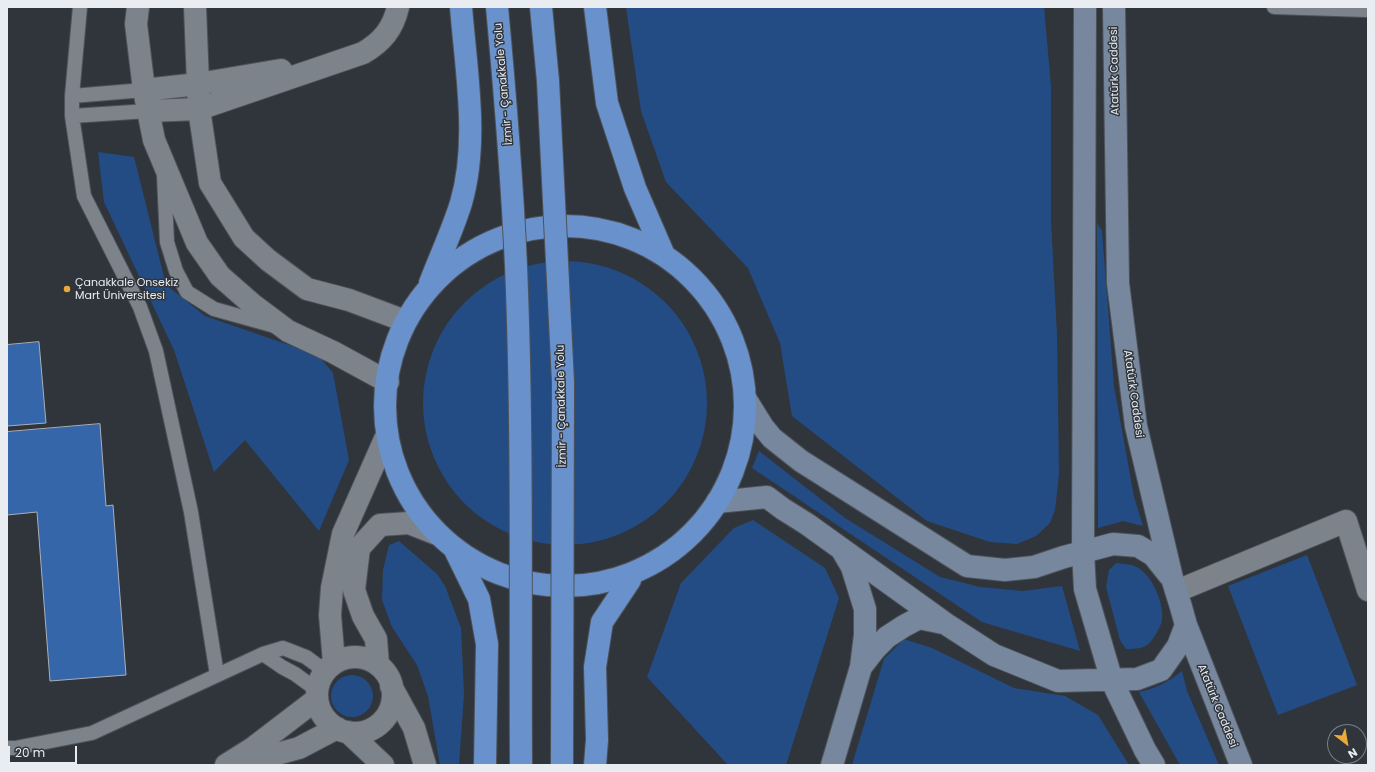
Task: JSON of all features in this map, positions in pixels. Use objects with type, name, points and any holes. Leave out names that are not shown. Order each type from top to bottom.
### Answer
[{"type":"highway","points":[[461,7],[470,113],[469,163],[461,203],[430,283],[405,321],[393,349],[388,382],[385,439],[410,500],[437,534],[455,550],[504,576],[559,586],[630,580]]},
{"type":"highway","name":"İzmir - Çanakkale Yolu","points":[[497,7],[507,110],[520,387],[521,765]]},
{"type":"highway","name":"İzmir - Çanakkale Yolu","points":[[541,7],[548,81],[563,382],[562,765]]},
{"type":"highway","points":[[595,7],[607,103],[635,188],[664,255]]},
{"type":"highway","points":[[430,283],[463,257],[511,234],[563,226],[616,233],[664,255],[706,293],[734,342],[745,398],[739,452],[717,502],[694,531],[663,558],[630,580],[602,622],[595,667],[597,740],[595,765]]},
{"type":"highway","points":[[455,550],[479,599],[487,644],[485,765]]},
{"type":"main road","points":[[1085,7],[1082,552],[1085,589],[1112,681],[1145,750],[1154,765]]},
{"type":"main road","name":"Atatürk Caddesi","points":[[1114,7],[1118,283],[1136,426],[1174,584],[1186,625],[1241,765]]},
{"type":"main road","points":[[745,398],[763,427],[772,438],[800,461],[967,566],[1005,570],[1034,567],[1113,544],[1138,546],[1153,555],[1174,584]]},
{"type":"main road","points":[[717,502],[766,497],[807,524],[946,624],[994,655],[1058,681],[1112,681],[1137,679],[1161,670],[1178,646],[1186,625]]},
{"type":"main road","points":[[832,765],[862,667],[865,635],[865,609],[852,567],[842,549]]},
{"type":"main road","points":[[862,667],[875,648],[887,637],[918,618],[946,624]]},
{"type":"street","points":[[138,7],[136,24],[144,90],[154,140],[197,243],[220,276],[252,304],[284,328],[333,352],[388,382]]},
{"type":"street","points":[[195,7],[199,109],[210,183],[244,238],[268,260],[307,289],[349,300],[405,321]]},
{"type":"street","points":[[148,111],[199,109],[353,58],[382,40],[389,31],[398,7]]},
{"type":"street","points":[[144,90],[198,84],[353,58]]},
{"type":"street","points":[[383,765],[343,730],[327,721],[320,711],[332,588],[343,534],[385,439]]},
{"type":"street","points":[[1174,584],[1346,521],[1368,590]]},
{"type":"street","points":[[378,665],[376,639],[363,616],[354,590],[359,548],[380,525],[409,523],[437,534]]},
{"type":"street","points":[[226,765],[253,748],[323,681],[344,658],[356,657],[368,659],[378,665],[387,674],[391,686],[414,728],[425,765]]},
{"type":"street","points":[[236,765],[299,748],[343,730],[361,732],[373,728],[382,720],[389,710],[392,698],[391,686]]},
{"type":"lane","points":[[80,7],[72,96],[72,116],[84,196],[140,307],[156,351],[191,512],[217,675]]},
{"type":"lane","points":[[1274,7],[1366,10]]},
{"type":"lane","points":[[72,96],[144,90]]},
{"type":"lane","points":[[72,116],[148,111]]},
{"type":"lane","points":[[164,166],[167,242],[176,271],[187,292],[214,310],[284,328]]},
{"type":"lane","points":[[7,748],[15,748],[92,733],[263,654],[283,648],[306,657],[323,681]]},
{"type":"lane","points":[[263,654],[295,674],[323,681]]},
{"type":"shaded area","points":[[626,7],[1044,7],[1051,86],[1051,221],[1057,335],[1059,474],[1055,510],[1050,523],[1036,536],[1017,544],[990,542],[927,521],[792,416],[780,343],[748,268],[666,182],[641,111]]},
{"type":"shaded area","points":[[98,152],[134,157],[166,285],[205,316],[318,355],[333,373],[349,460],[319,531],[245,440],[214,472],[174,350],[104,202]]},
{"type":"shaded area","points":[[1097,223],[1102,231],[1114,386],[1134,497],[1143,526],[1123,521],[1098,528]]},
{"type":"shaded area","points":[[565,261],[593,264],[619,272],[644,285],[665,303],[683,324],[696,349],[704,375],[707,403],[704,431],[696,457],[683,482],[665,503],[644,521],[619,534],[593,542],[565,545],[537,542],[511,534],[486,521],[465,503],[447,482],[434,457],[426,431],[423,403],[426,375],[434,349],[447,324],[465,303],[486,285],[511,272],[537,264]]},
{"type":"shaded area","points":[[759,451],[845,518],[940,577],[980,587],[1023,591],[1062,586],[1080,651],[982,622],[752,468]]},
{"type":"shaded area","points":[[753,520],[825,568],[839,598],[786,765],[728,765],[647,677],[681,583],[734,528]]},
{"type":"shaded area","points":[[399,541],[437,574],[445,586],[461,628],[464,694],[459,765],[440,765],[428,696],[417,665],[392,627],[382,600],[383,570],[389,545]]},
{"type":"shaded area","points":[[1307,555],[1357,685],[1278,715],[1228,586]]},
{"type":"shaded area","points":[[1116,563],[1132,565],[1145,573],[1154,587],[1161,604],[1162,622],[1159,629],[1152,640],[1147,645],[1142,647],[1126,649],[1120,640],[1106,587],[1109,570]]},
{"type":"shaded area","points":[[904,639],[932,648],[1014,688],[1065,696],[1098,715],[1129,765],[852,765],[884,659]]},
{"type":"shaded area","points":[[1182,671],[1187,691],[1219,765],[1180,765],[1139,692],[1162,684]]},
{"type":"shaded area","points":[[348,675],[356,675],[367,681],[373,692],[373,700],[367,711],[356,717],[348,717],[337,711],[331,700],[331,692],[337,681]]},
{"type":"building","points":[[39,342],[46,423],[7,426],[7,345]]},
{"type":"building","points":[[100,424],[106,506],[113,505],[126,675],[50,681],[37,512],[7,515],[7,432]]},
{"type":"place","name":"Çanakkale Onsekiz Mart Üniversitesi","points":[[67,289]]}]
